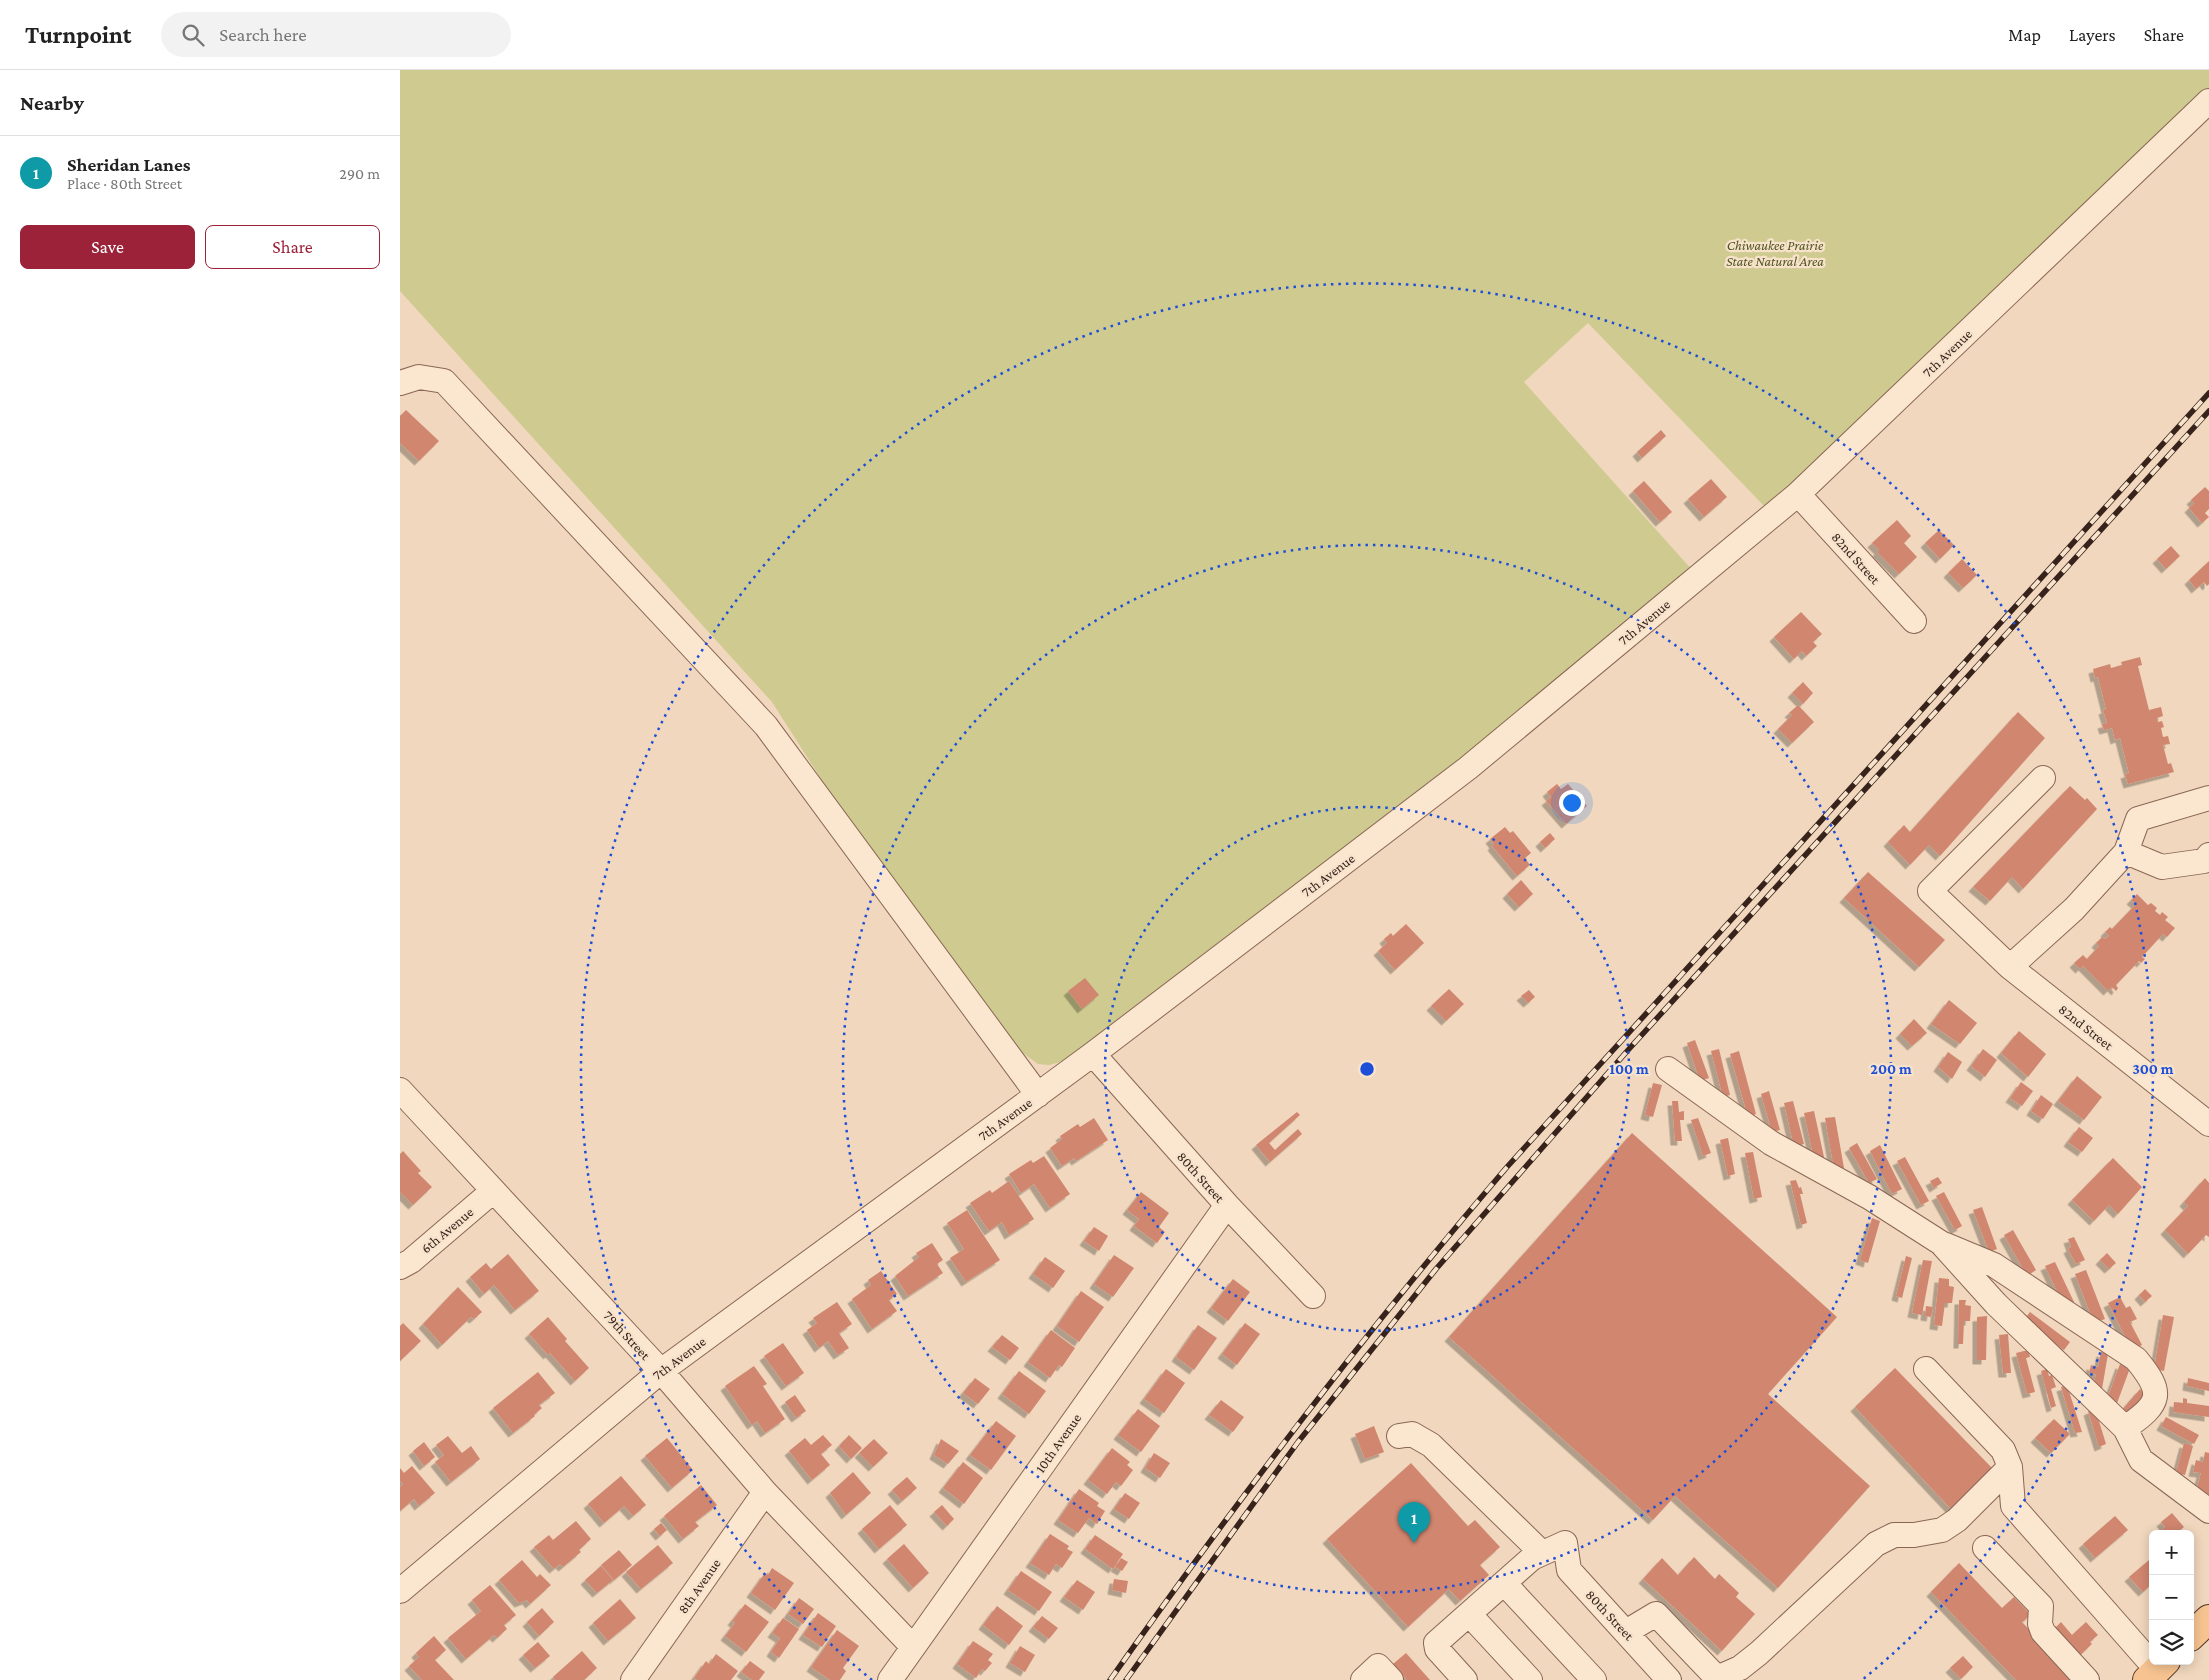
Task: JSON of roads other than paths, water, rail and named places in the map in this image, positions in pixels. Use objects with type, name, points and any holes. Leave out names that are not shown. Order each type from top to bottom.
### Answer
[{"type":"street","name":"7th Avenue","points":[[400,1592],[661,1371],[1093,1054],[1442,788],[1798,494],[2209,101]]},
{"type":"street","points":[[400,383],[419,377],[444,381],[766,726],[1038,1095]]},
{"type":"street","name":"82nd Street","points":[[1798,494],[1914,621]]},
{"type":"street","name":"82nd Street","points":[[2042,778],[1930,891],[2010,967],[2209,1124]]},
{"type":"street","points":[[2010,967],[2074,908],[2126,852],[2138,819],[2209,798]]},
{"type":"street","points":[[2126,852],[2162,867],[2204,861],[2209,855]]},
{"type":"street","name":"80th Street","points":[[1093,1054],[1227,1205],[1314,1296]]},
{"type":"street","points":[[1668,1069],[1771,1143],[1869,1197],[1941,1243],[1994,1264],[2136,1359],[2152,1379],[2156,1396],[2147,1413],[2125,1428]]},
{"type":"street","name":"79th Street","points":[[400,1090],[661,1371],[765,1492],[913,1647]]},
{"type":"street","name":"6th Avenue","points":[[400,1267],[411,1261],[493,1191]]},
{"type":"street","name":"10th Avenue","points":[[890,1680],[1227,1205]]},
{"type":"street","points":[[1941,1243],[1996,1304],[2125,1428],[2141,1460],[2209,1511]]},
{"type":"street","points":[[1926,1369],[2003,1450],[2010,1466],[2013,1506],[2156,1670]]},
{"type":"street","points":[[1399,1436],[1412,1434],[1431,1445],[1542,1553],[1532,1558],[1436,1643],[1437,1649],[1465,1680]]},
{"type":"street","points":[[1626,1632],[1656,1614],[1717,1679],[1740,1668],[1759,1653],[1876,1544],[1894,1535],[1914,1535],[1942,1530],[1957,1520],[2010,1466]]},
{"type":"street","name":"8th Avenue","points":[[633,1680],[765,1492]]},
{"type":"street","name":"80th Street","points":[[1542,1553],[1565,1543],[1568,1570],[1669,1680]]},
{"type":"street","points":[[1986,1548],[2041,1606],[2040,1624],[2043,1632],[2087,1680]]},
{"type":"street","points":[[1504,1583],[1594,1680]]},
{"type":"street","points":[[1469,1614],[1530,1680]]},
{"type":"street","points":[[1363,1680],[1378,1666],[1391,1680]]},
{"type":"railway","points":[[1110,1680],[1205,1548],[1302,1419],[1403,1291],[1507,1167],[2209,393]]},
{"type":"railway","points":[[1126,1680],[1298,1442],[1436,1269],[1629,1049],[2209,411]]},
{"type":"place","name":"Sheridan Lanes","points":[[1414,1543]]},
{"type":"park label","name":"Chiwaukee Prairie State Natural Area","points":[[1775,254]]}]
